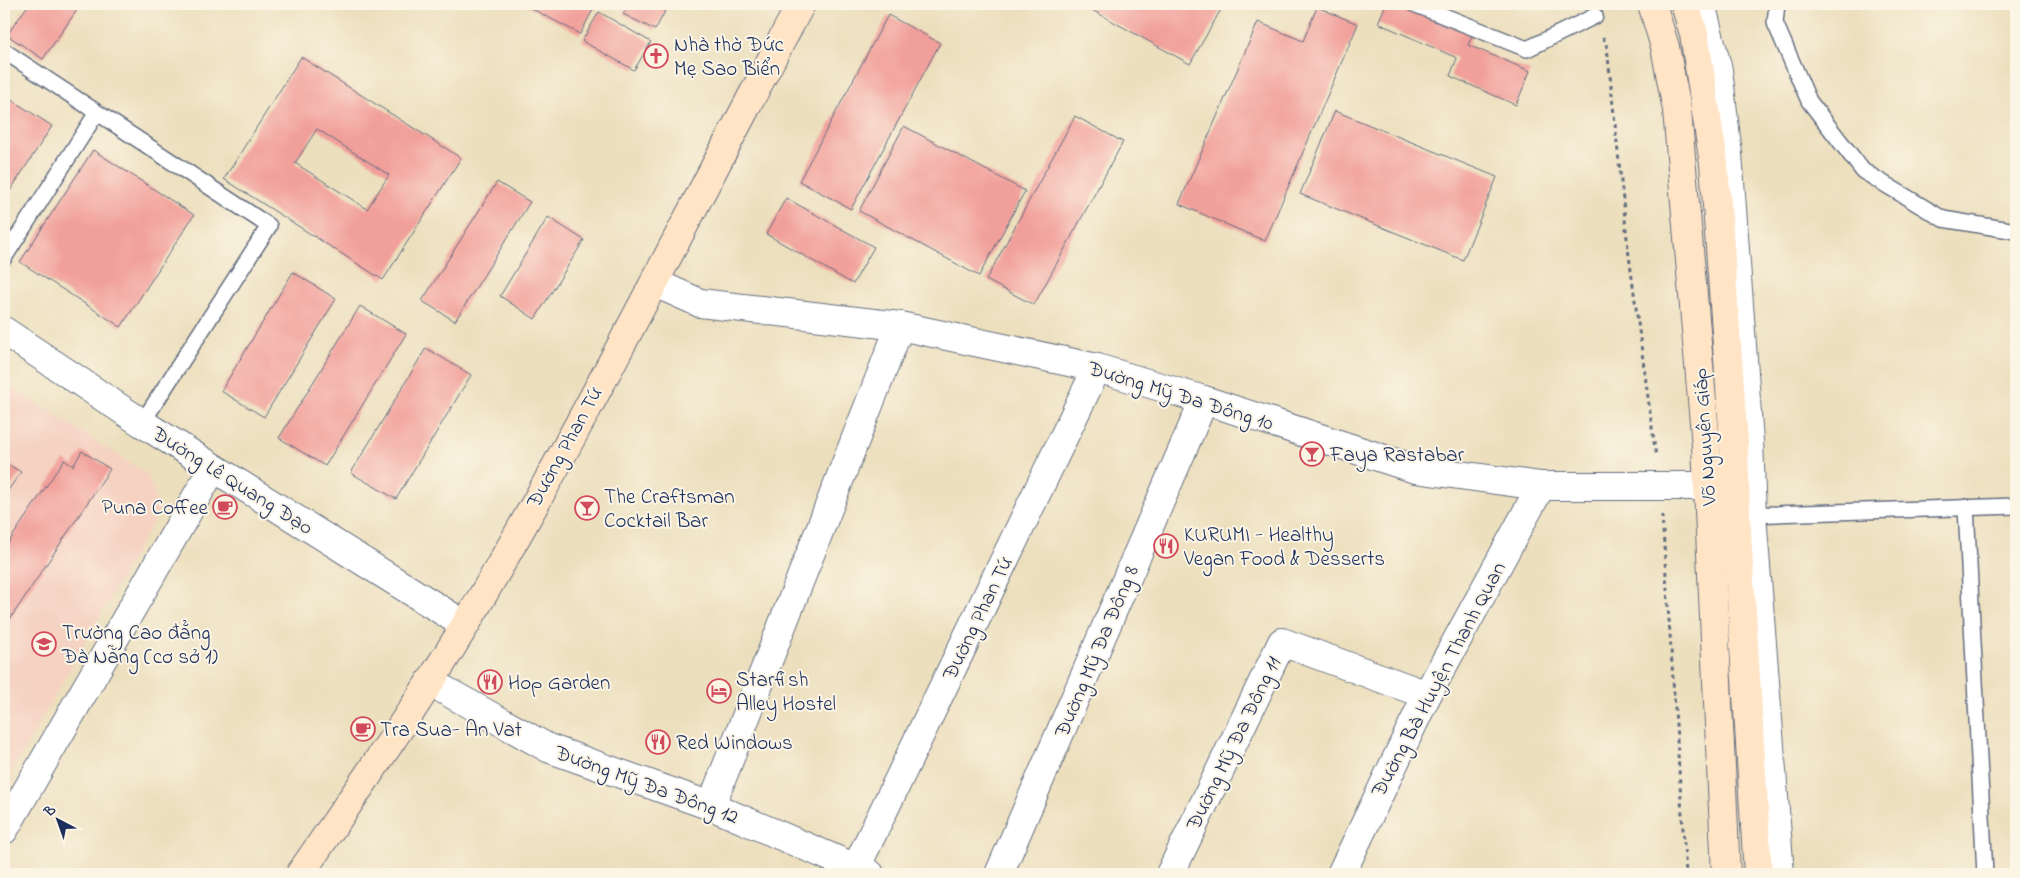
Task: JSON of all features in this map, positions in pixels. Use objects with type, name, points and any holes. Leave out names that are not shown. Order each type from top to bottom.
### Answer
[{"type":"main road","name":"Đường Phan Tứ","points":[[300,874],[430,682],[466,625],[655,283],[801,4]]},
{"type":"main road","name":"Võ Nguyên Giáp","points":[[1652,4],[1665,47],[1677,110],[1708,486],[1726,874]]},
{"type":"main road","name":"Võ Nguyên Giáp","points":[[1685,4],[1699,62],[1714,164],[1734,443],[1735,483],[1744,516],[1758,874]]},
{"type":"main road","points":[[1708,486],[1735,483]]},
{"type":"street","points":[[1701,4],[1718,70],[1728,154],[1750,441],[1744,516],[1780,874]]},
{"type":"street","name":"Đường Mỹ Đa Đông 10","points":[[655,283],[700,303],[900,326],[1098,368],[1204,400],[1414,469],[1541,486],[1708,486]]},
{"type":"street","points":[[711,806],[900,326]]},
{"type":"street","name":"Đường Lê Quang Đạo","points":[[4,331],[142,423],[466,625]]},
{"type":"street","name":"Đường Phan Tứ","points":[[860,872],[1098,368]]},
{"type":"street","name":"Đường Mỹ Đa Đông 8","points":[[999,874],[1204,400]]},
{"type":"street","points":[[4,830],[213,468]]},
{"type":"street","name":"Đường Bà Huyện Thanh Quan","points":[[1341,874],[1427,695],[1541,486]]},
{"type":"street","name":"Đường Mỹ Đa Đông 11","points":[[1170,874],[1282,642],[1427,695]]},
{"type":"street","name":"Đường Mỹ Đa Đông 12","points":[[430,682],[548,748],[711,806],[860,872]]},
{"type":"lane","points":[[1414,4],[1527,49],[1595,16]]},
{"type":"lane","points":[[1777,4],[1775,23],[1809,101],[1863,172],[1943,219],[2016,231]]},
{"type":"lane","points":[[4,51],[96,114],[269,226],[142,423]]},
{"type":"lane","points":[[4,258],[96,114]]},
{"type":"lane","points":[[1744,516],[2016,506]]},
{"type":"lane","points":[[1966,507],[1985,874]]},
{"type":"path","points":[[1595,16],[1607,47],[1628,248],[1660,486],[1686,874]]},
{"type":"shaded area","name":"Trường Cao đẳng Đà Nẵng (cơ sở 1)","points":[[4,382],[147,474],[160,509],[8,779],[4,782]]},
{"type":"building","points":[[29,4],[81,4],[43,59],[7,35]]},
{"type":"building","points":[[523,4],[596,4],[580,34]]},
{"type":"building","points":[[629,4],[669,4],[655,30],[623,14]]},
{"type":"building","points":[[1081,4],[1224,4],[1190,64]]},
{"type":"building","points":[[1386,4],[1406,4],[1473,33],[1468,45],[1530,71],[1516,105],[1450,76],[1457,58],[1378,23]]},
{"type":"building","points":[[1317,7],[1358,24],[1265,241],[1179,204],[1258,22],[1303,41]]},
{"type":"building","points":[[599,12],[651,42],[634,70],[582,41]]},
{"type":"building","points":[[888,15],[940,43],[851,209],[799,181]]},
{"type":"building","points":[[301,57],[461,158],[383,280],[224,179]],"holes":[[[317,129],[389,175],[367,209],[295,163]]]},
{"type":"building","points":[[4,95],[52,126],[4,200]]},
{"type":"building","points":[[1335,111],[1497,177],[1463,260],[1300,194]]},
{"type":"building","points":[[1075,116],[1123,142],[1034,305],[986,280]]},
{"type":"building","points":[[904,126],[1025,191],[979,276],[859,211]]},
{"type":"building","points":[[93,150],[194,215],[121,327],[20,262]]},
{"type":"building","points":[[497,182],[530,202],[455,321],[422,301]]},
{"type":"building","points":[[786,198],[874,247],[853,284],[766,234]]},
{"type":"building","points":[[548,217],[584,240],[535,319],[500,296]]},
{"type":"building","points":[[293,272],[336,299],[264,417],[221,391]]},
{"type":"building","points":[[360,306],[406,334],[325,466],[279,438]]},
{"type":"building","points":[[426,348],[471,375],[396,499],[351,473]]},
{"type":"building","points":[[82,451],[110,469],[4,628],[4,549],[64,460],[73,466]]},
{"type":"building","points":[[4,462],[21,472],[4,496]]},
{"type":"place","name":"Nhà thờ Đức Mẹ Sao Biển","points":[[656,56]]},
{"type":"place","name":"Faya Rastabar","points":[[1312,454]]},
{"type":"place","name":"Puna Coffee","points":[[225,507]]},
{"type":"place","name":"The Craftsman Cocktail Bar","points":[[587,508]]},
{"type":"place","name":"KURUMI - Healthy Vegan Food & Desserts","points":[[1166,546]]},
{"type":"place","name":"Trường Cao đẳng Đà Nẵng (cơ sở 1)","points":[[44,644]]},
{"type":"place","name":"Hop Garden","points":[[490,682]]},
{"type":"place","name":"Starfish Alley Hostel","points":[[719,691]]},
{"type":"place","name":"Tra Sua- An Vat","points":[[363,729]]},
{"type":"place","name":"Red Windows","points":[[658,742]]}]
